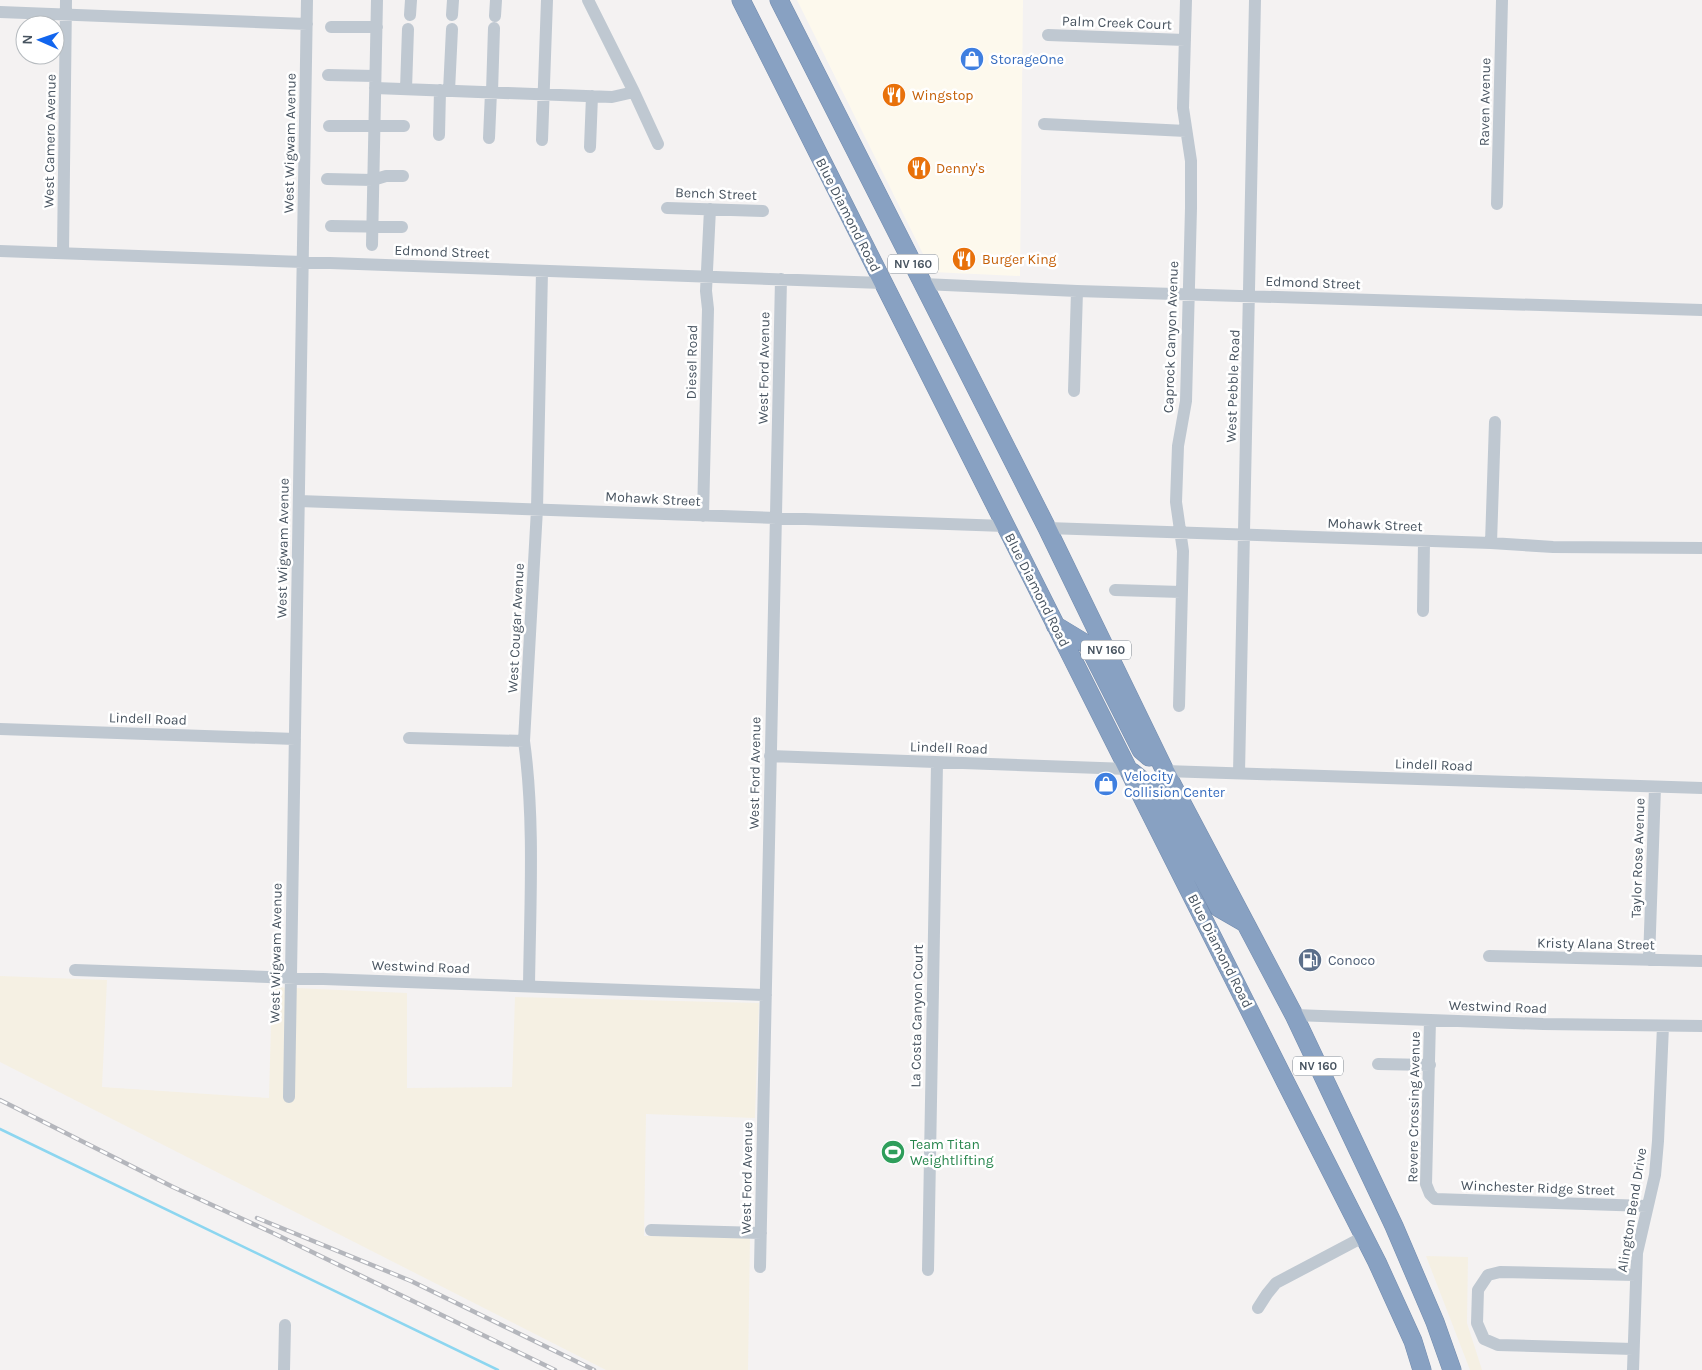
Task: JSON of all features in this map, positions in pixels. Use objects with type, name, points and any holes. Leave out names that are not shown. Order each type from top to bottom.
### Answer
[{"type":"highway","name":"Blue Diamond Road","points":[[740,0],[1365,1236],[1413,1341],[1422,1370]]},
{"type":"highway","name":"NV 160","points":[[779,0],[1047,528],[1165,771],[1294,1015],[1394,1226],[1435,1322],[1452,1370]]},
{"type":"highway","points":[[1055,625],[1088,645],[1142,750],[1165,771]]},
{"type":"highway","points":[[1128,769],[1158,793],[1219,908],[1245,924]]},
{"type":"street","name":"West Camero Avenue","points":[[63,253],[66,0]]},
{"type":"street","name":"West Wigwam Avenue","points":[[289,1097],[307,0]]},
{"type":"street","points":[[372,245],[377,0]]},
{"type":"street","points":[[410,15],[411,0]]},
{"type":"street","points":[[452,15],[453,0]]},
{"type":"street","points":[[489,138],[496,0]]},
{"type":"street","points":[[542,140],[547,0]]},
{"type":"street","points":[[588,0],[658,144]]},
{"type":"street","name":"Caprock Canyon Avenue","points":[[1179,706],[1183,551],[1176,502],[1178,446],[1186,401],[1191,161],[1182,108],[1186,0]]},
{"type":"street","name":"West Pebble Road","points":[[1239,773],[1255,0]]},
{"type":"street","name":"Raven Avenue","points":[[1497,204],[1502,0]]},
{"type":"street","points":[[0,12],[306,24]]},
{"type":"street","points":[[331,27],[377,27]]},
{"type":"street","points":[[406,89],[408,29]]},
{"type":"street","points":[[439,135],[452,29]]},
{"type":"street","name":"Palm Creek Court","points":[[1048,35],[1185,40]]},
{"type":"street","points":[[328,75],[406,89],[612,97],[634,92]]},
{"type":"street","points":[[590,146],[592,96]]},
{"type":"street","points":[[1044,124],[1186,131]]},
{"type":"street","points":[[329,126],[404,126]]},
{"type":"street","points":[[327,179],[373,180],[386,176],[404,176]]},
{"type":"street","name":"Bench Street","points":[[667,208],[764,211]]},
{"type":"street","name":"Diesel Road","points":[[703,516],[710,209]]},
{"type":"street","points":[[331,226],[402,227]]},
{"type":"street","name":"Edmond Street","points":[[0,251],[882,283]]},
{"type":"street","name":"West Cougar Avenue","points":[[529,986],[529,774],[524,742],[537,509],[542,271]]},
{"type":"street","name":"West Ford Avenue","points":[[760,1267],[781,279]]},
{"type":"street","name":"Edmond Street","points":[[924,284],[1077,291],[1702,310]]},
{"type":"street","points":[[1074,391],[1077,291]]},
{"type":"street","points":[[1491,544],[1495,422]]},
{"type":"street","name":"Mohawk Street","points":[[299,501],[1005,526]]},
{"type":"street","name":"Mohawk Street","points":[[1047,528],[1552,547],[1702,548]]},
{"type":"street","points":[[1423,611],[1424,542]]},
{"type":"street","points":[[1115,590],[1182,592]]},
{"type":"street","name":"Lindell Road","points":[[0,729],[295,739]]},
{"type":"street","points":[[409,738],[524,742]]},
{"type":"street","name":"Lindell Road","points":[[770,756],[1128,769]]},
{"type":"street","name":"La Costa Canyon Court","points":[[928,1270],[937,763]]},
{"type":"street","name":"Lindell Road","points":[[1165,771],[1702,788]]},
{"type":"street","name":"Taylor Rose Avenue","points":[[1649,960],[1655,787]]},
{"type":"street","name":"Kristy Alana Street","points":[[1489,956],[1702,961]]},
{"type":"street","name":"Westwind Road","points":[[75,970],[766,995]]},
{"type":"street","name":"Westwind Road","points":[[1294,1015],[1702,1026]]},
{"type":"street","name":"Revere Crossing Avenue","points":[[1430,1020],[1426,1184],[1430,1194]]},
{"type":"street","name":"Alington Bend Drive","points":[[1633,1370],[1637,1253],[1655,1175],[1663,1026]]},
{"type":"street","points":[[1378,1064],[1430,1065]]},
{"type":"street","name":"Winchester Ridge Street","points":[[1430,1194],[1436,1200],[1648,1206]]},
{"type":"street","points":[[651,1230],[761,1233]]},
{"type":"street","points":[[1258,1308],[1276,1283],[1365,1236]]},
{"type":"street","points":[[1633,1350],[1498,1344],[1484,1339],[1477,1323],[1477,1306],[1478,1290],[1488,1275],[1500,1272],[1636,1276]]},
{"type":"street","points":[[284,1370],[285,1324]]},
{"type":"shaded area","points":[[797,0],[1023,0],[1020,276],[932,272]]},
{"type":"sand","points":[[0,976],[107,980],[102,1087],[269,1098],[272,987],[407,993],[407,1088],[512,1087],[515,997],[759,1003],[755,1118],[646,1114],[644,1236],[750,1237],[748,1370],[606,1370],[0,1062]]},
{"type":"sand","points":[[1426,1256],[1468,1257],[1467,1323],[1482,1370],[1470,1370]]},
{"type":"waterway","points":[[0,1129],[498,1370]]},
{"type":"railway","points":[[0,1100],[173,1187],[273,1233],[555,1370]]},
{"type":"railway","points":[[257,1218],[411,1281],[594,1370]]},
{"type":"place","name":"StorageOne","points":[[972,59]]},
{"type":"place","name":"Wingstop","points":[[894,95]]},
{"type":"place","name":"Denny's","points":[[919,168]]},
{"type":"place","name":"Burger King","points":[[964,259]]},
{"type":"place","name":"Velocity Collision Center","points":[[1106,784]]},
{"type":"place","name":"Conoco","points":[[1310,960]]},
{"type":"place","name":"Team Titan Weightlifting","points":[[893,1152]]}]
